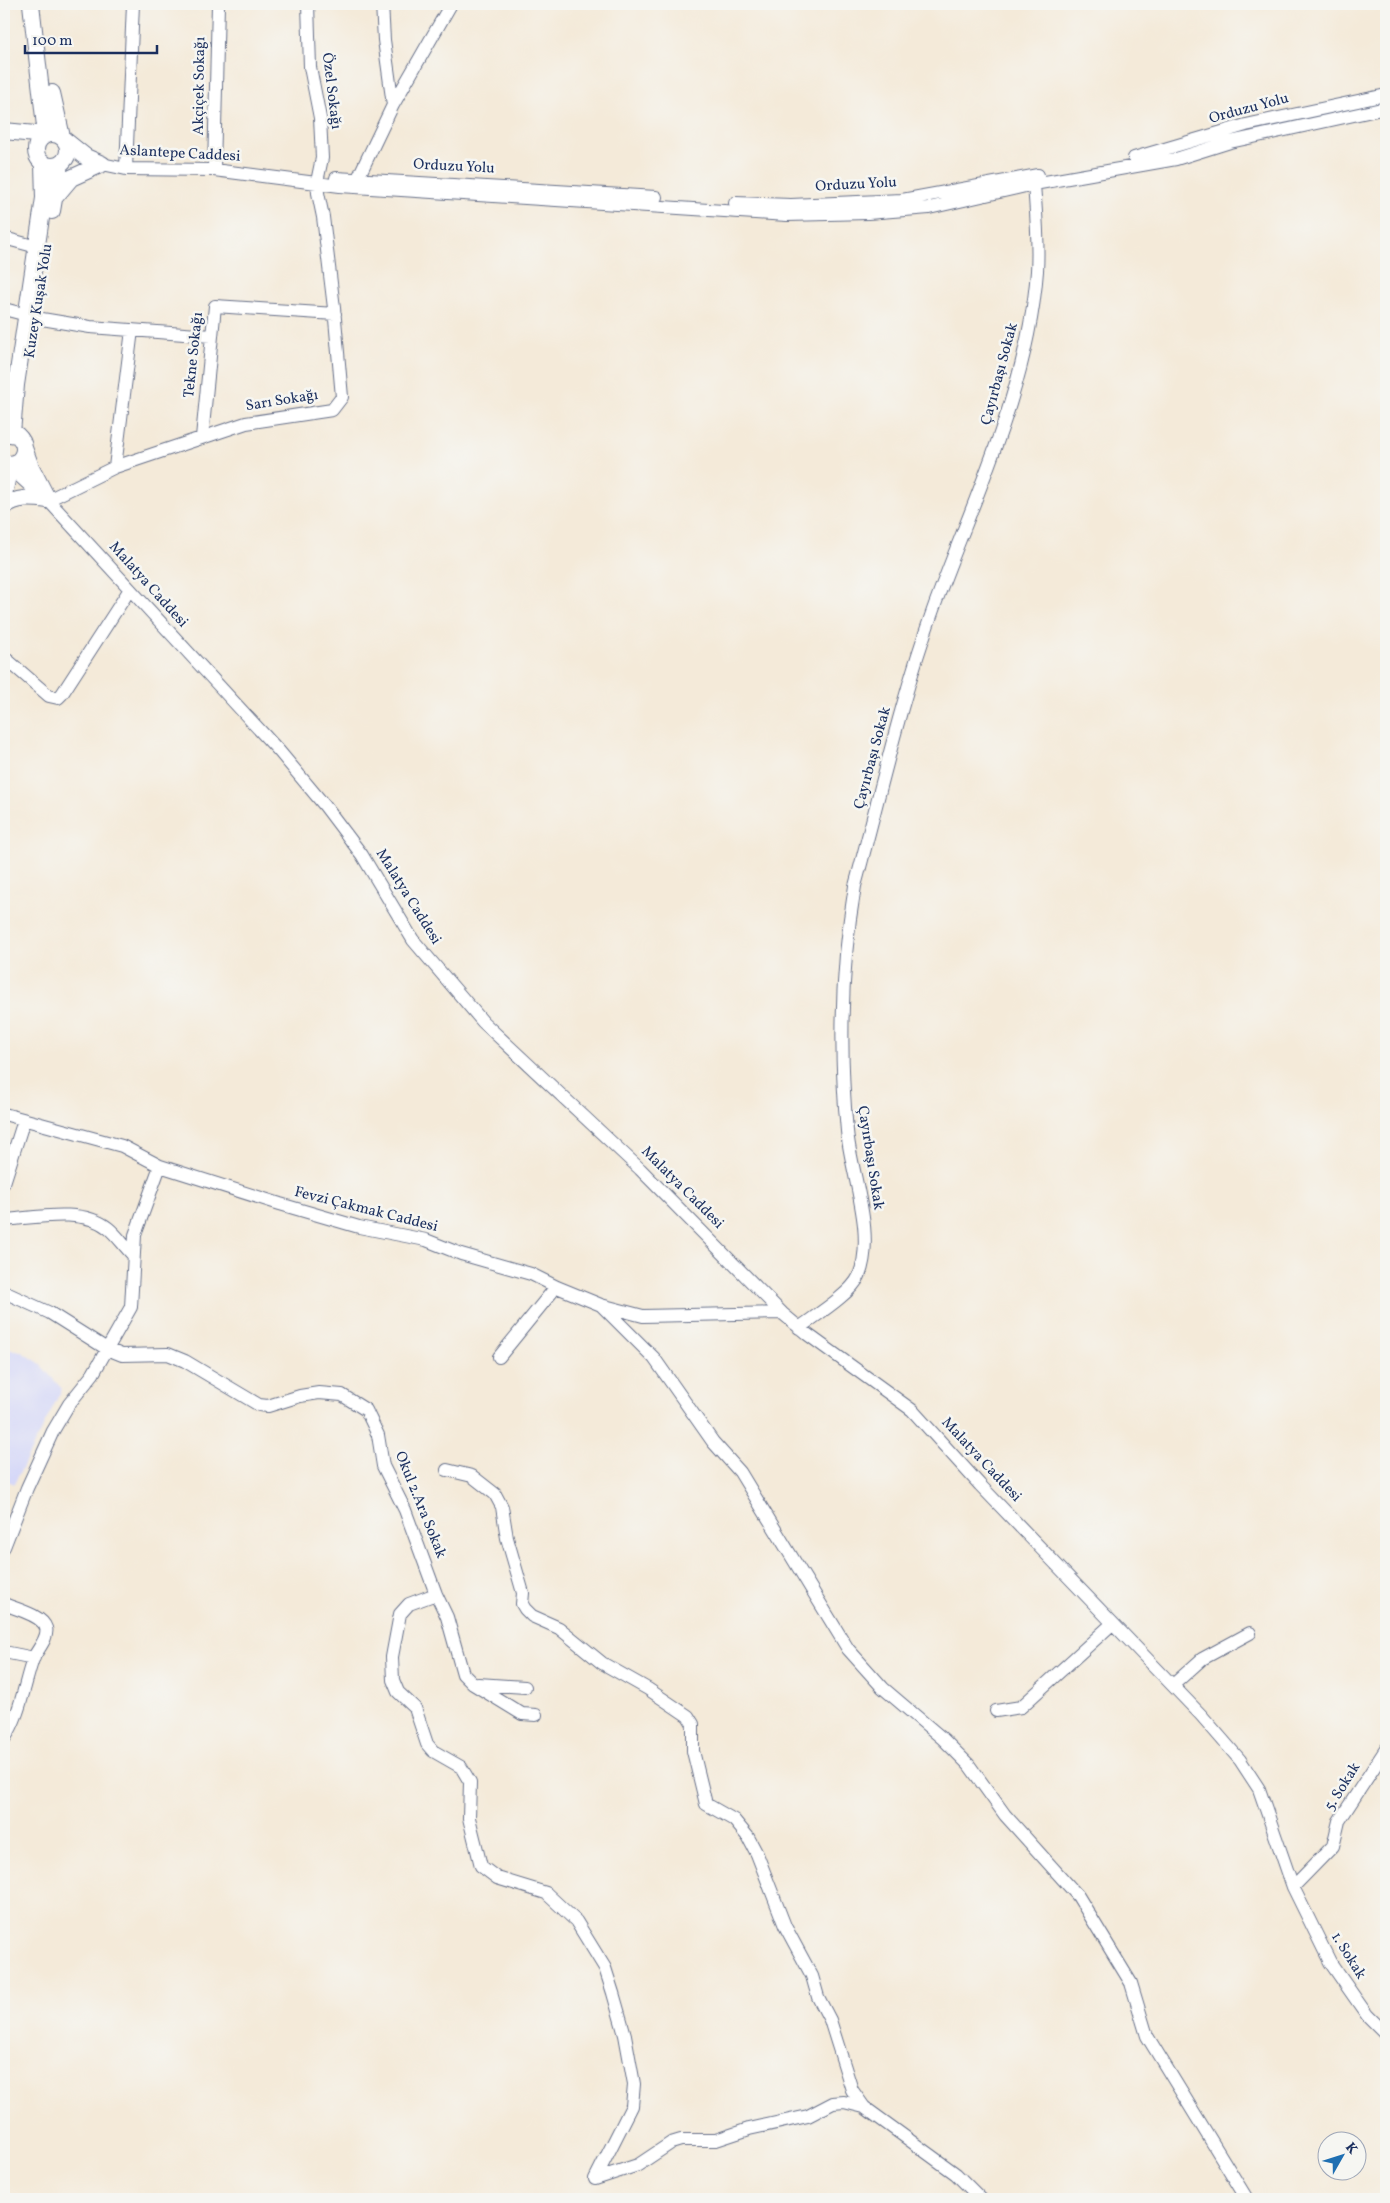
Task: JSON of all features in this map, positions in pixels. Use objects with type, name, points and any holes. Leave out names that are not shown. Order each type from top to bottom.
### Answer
[{"type":"main road","points":[[31,4],[58,138],[68,152],[62,163]]},
{"type":"main road","points":[[41,4],[58,138]]},
{"type":"main road","points":[[4,132],[58,138],[86,157],[102,164]]},
{"type":"main road","points":[[4,132],[40,160],[53,167],[62,163],[102,164]]},
{"type":"main road","points":[[40,160],[36,146],[58,138]]},
{"type":"main road","name":"Kuzey Kuşak Yolu","points":[[12,430],[24,400],[37,247],[44,198],[40,160]]},
{"type":"main road","name":"Kuzey Kuşak Yolu","points":[[12,430],[31,317],[62,163]]},
{"type":"main road","points":[[55,197],[71,178],[102,164]]},
{"type":"main road","points":[[7,465],[20,460],[12,430]]},
{"type":"main road","points":[[12,430],[48,500]]},
{"type":"main road","points":[[4,495],[7,465]]},
{"type":"main road","points":[[7,465],[48,500]]},
{"type":"main road","points":[[4,507],[8,503],[25,498],[48,500]]},
{"type":"street","points":[[126,169],[133,4]]},
{"type":"street","name":"Akçiçek Sokağı","points":[[214,170],[218,4]]},
{"type":"street","name":"Özel Sokağı","points":[[308,4],[310,67],[320,118],[322,158],[317,182]]},
{"type":"street","points":[[382,4],[394,97]]},
{"type":"street","points":[[358,178],[394,97],[451,4]]},
{"type":"street","name":"Orduzu Yolu","points":[[317,182],[340,178],[358,178],[596,192],[718,202],[791,205],[886,201],[1146,156],[1246,125],[1386,95]]},
{"type":"street","points":[[317,182],[340,186],[787,215],[868,213],[929,208],[1034,184],[1176,159],[1230,142],[1386,108]]},
{"type":"street","name":"Aslantepe Caddesi","points":[[102,164],[126,169],[214,170],[317,182]]},
{"type":"street","name":"Sarı Sokağı","points":[[48,500],[115,467],[246,423],[332,410],[342,397],[335,314],[317,182]]},
{"type":"street","name":"Çayırbaşı Sokak","points":[[799,1328],[853,1285],[858,1279],[862,1266],[861,1206],[848,1141],[843,1073],[842,985],[851,911],[855,886],[918,656],[933,610],[1001,433],[1029,333],[1037,270],[1034,184]]},
{"type":"street","points":[[4,238],[37,247]]},
{"type":"street","name":"Tekne Sokağı","points":[[202,437],[215,306],[335,314]]},
{"type":"street","points":[[4,309],[31,317],[90,327],[211,336]]},
{"type":"street","points":[[115,467],[132,330]]},
{"type":"street","name":"Malatya Caddesi","points":[[48,500],[279,752],[325,806],[362,855],[414,940],[483,1022],[640,1168],[799,1328],[912,1410],[1112,1624],[1173,1685],[1253,1778],[1264,1800],[1293,1887]]},
{"type":"street","points":[[4,657],[49,696],[58,698],[130,589]]},
{"type":"street","name":"Fevzi Çakmak Caddesi","points":[[4,1114],[122,1146],[160,1166],[319,1216],[426,1240],[460,1254],[531,1274],[556,1287],[601,1305],[642,1316],[782,1312]]},
{"type":"street","points":[[4,1183],[24,1120]]},
{"type":"street","points":[[5,1543],[26,1488],[53,1431],[69,1404],[93,1374],[131,1307],[132,1254],[135,1235],[160,1166]]},
{"type":"street","points":[[4,1220],[55,1215],[88,1219],[108,1228],[132,1254]]},
{"type":"street","points":[[499,1357],[556,1287]]},
{"type":"street","name":"Okul 2.Ara Sokak","points":[[4,1292],[50,1313],[107,1349],[122,1355],[168,1354],[192,1365],[259,1405],[268,1406],[319,1392],[342,1395],[357,1402],[366,1410],[378,1434],[383,1466],[404,1510],[436,1594],[447,1617],[463,1674],[473,1684]]},
{"type":"street","points":[[601,1305],[654,1358],[713,1442],[740,1472],[830,1620],[858,1660],[883,1688],[943,1739],[969,1765],[1005,1815],[1078,1896],[1130,1982],[1147,2036],[1247,2199]]},
{"type":"street","points":[[447,1470],[472,1476],[495,1494],[502,1507],[507,1538],[523,1593],[522,1604],[525,1609],[532,1616],[559,1628],[602,1663],[648,1689],[688,1716],[693,1724],[693,1751],[706,1804],[734,1820],[752,1846],[785,1926],[812,1976],[818,1997],[830,2020],[852,2090],[864,2107],[956,2174],[981,2199]]},
{"type":"street","points":[[436,1594],[409,1604],[400,1614],[392,1657],[393,1680],[398,1692],[415,1708],[427,1744],[434,1752],[461,1767],[470,1782],[468,1818],[481,1866],[497,1878],[546,1894],[576,1921],[605,1968],[616,2001],[625,2035],[634,2084],[632,2106],[620,2133],[595,2179],[638,2165],[671,2143],[682,2140],[716,2140],[749,2129],[808,2116],[833,2103],[844,2102],[864,2107]]},
{"type":"street","points":[[4,1604],[39,1620],[46,1628],[47,1634],[34,1658],[4,1739]]},
{"type":"street","points":[[996,1711],[1021,1707],[1112,1624]]},
{"type":"street","points":[[1173,1685],[1202,1659],[1250,1633]]},
{"type":"street","points":[[4,1652],[34,1658]]},
{"type":"street","points":[[473,1684],[525,1687]]},
{"type":"street","points":[[473,1684],[522,1714],[536,1715]]},
{"type":"street","name":"5. Sokak","points":[[1293,1887],[1333,1846],[1339,1821],[1386,1750]]},
{"type":"street","name":"1. Sokak","points":[[1293,1887],[1330,1962],[1368,2015],[1386,2034]]},
{"type":"shaded area","points":[[4,1349],[20,1351],[38,1362],[62,1389],[14,1484],[4,1479]]}]
